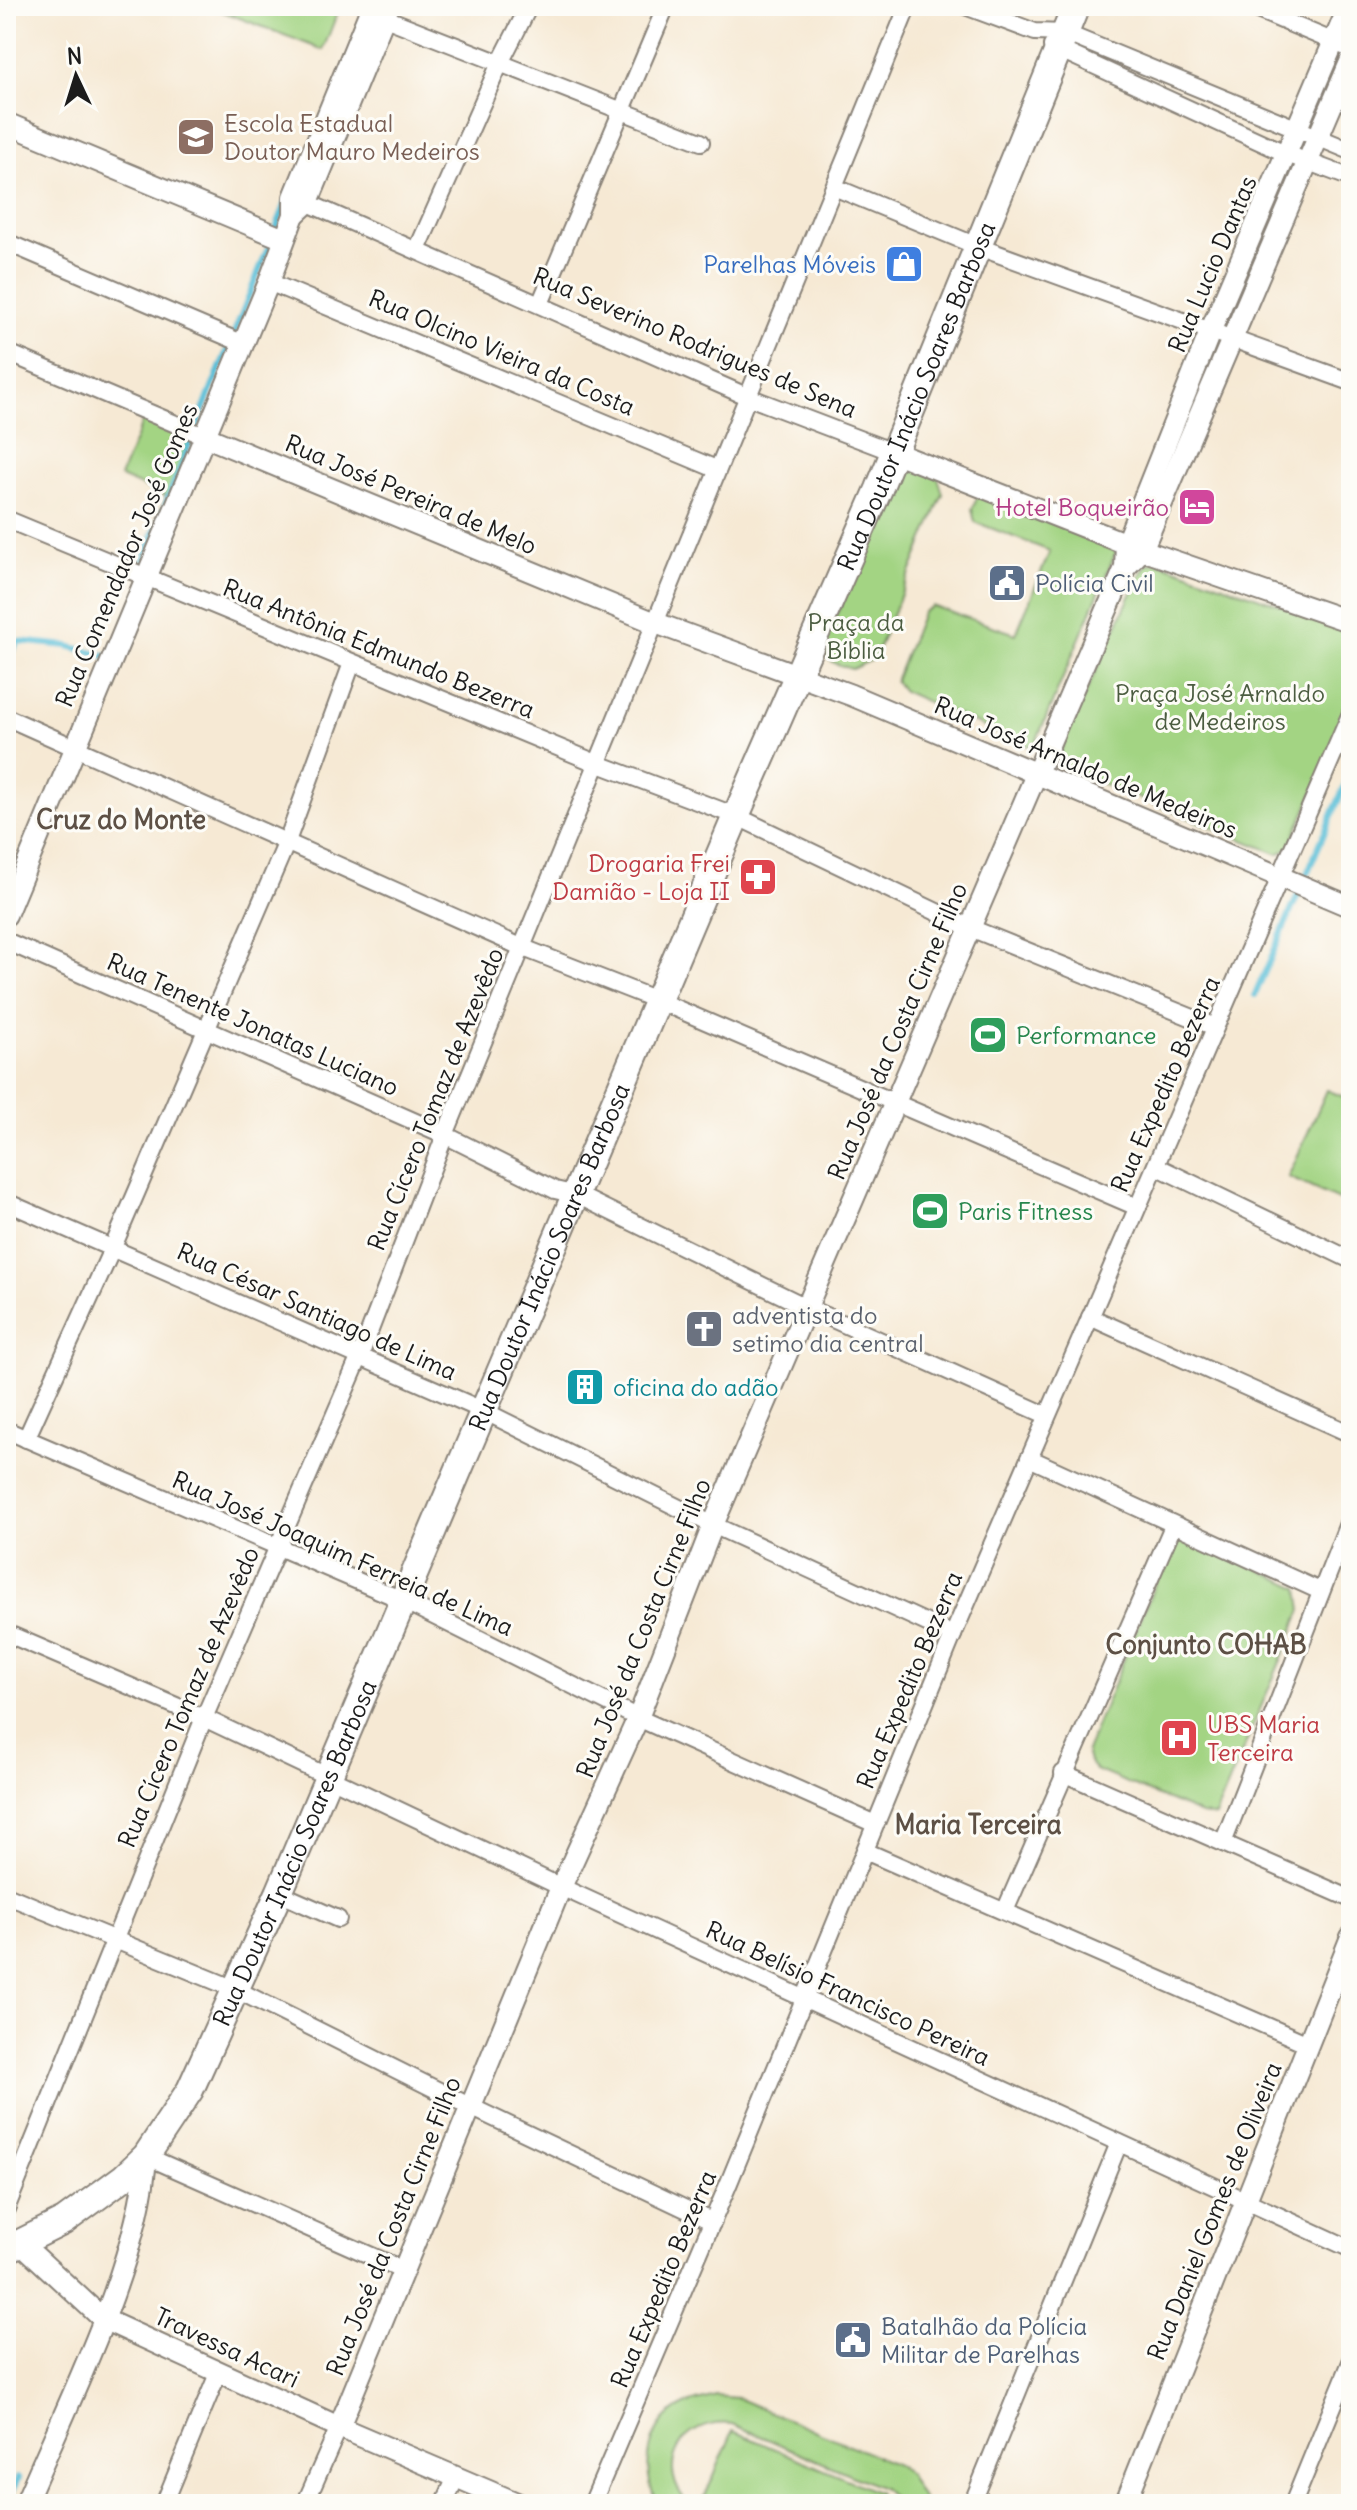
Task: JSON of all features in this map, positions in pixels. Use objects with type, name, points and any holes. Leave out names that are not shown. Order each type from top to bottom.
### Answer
[{"type":"main road","name":"Rua Doutor Inácio Soares Barbosa","points":[[146,2156],[190,2090],[279,1893],[482,1410],[799,676],[979,247],[1076,6]]},
{"type":"main road","points":[[14,2247],[96,2200],[146,2156]]},
{"type":"street","points":[[417,250],[500,63],[529,6]]},
{"type":"street","points":[[540,304],[666,6]]},
{"type":"street","name":"Rua Cícero Tomaz de Azevêdo","points":[[6,2209],[204,1718],[360,1356],[521,947],[908,6]]},
{"type":"street","points":[[965,6],[1351,151]]},
{"type":"street","points":[[1248,6],[1342,45]]},
{"type":"street","name":"Rua Lucio Dantas","points":[[1134,547],[1210,332],[1298,129],[1342,45],[1349,6]]},
{"type":"street","points":[[379,10],[500,63],[701,142]]},
{"type":"street","name":"Rua Comendador José Gomes","points":[[6,915],[73,747],[244,344],[379,10]]},
{"type":"street","points":[[1061,42],[1287,154],[1351,178]]},
{"type":"street","name":"Rua Lucio Dantas","points":[[1134,547],[1232,340],[1351,60]]},
{"type":"street","points":[[6,123],[284,239]]},
{"type":"street","points":[[834,187],[979,247],[1351,382]]},
{"type":"street","name":"Rua Severino Rodrigues de Sena","points":[[299,205],[417,250],[746,396],[1134,547],[1351,622]]},
{"type":"street","points":[[6,242],[244,344]]},
{"type":"street","name":"Rua Olcino Vieira da Costa","points":[[269,282],[716,469]]},
{"type":"street","name":"Rua José Pereira de Melo","points":[[6,352],[653,622],[799,676]]},
{"type":"street","name":"Rua Antônia Edmundo Bezerra","points":[[7,521],[596,763],[736,816],[968,927],[1215,1027]]},
{"type":"street","name":"Rua José da Costa Cirne Filho","points":[[305,2504],[561,1887],[638,1718],[713,1525],[1134,547]]},
{"type":"street","points":[[26,1439],[113,1247],[286,844],[352,663]]},
{"type":"street","name":"Rua José Arnaldo de Medeiros","points":[[799,676],[1351,907]]},
{"type":"street","name":"Rua Expedito Bezerra","points":[[592,2504],[713,2222],[801,1998],[1046,1415],[1282,879],[1351,713]]},
{"type":"street","points":[[6,717],[521,947],[659,1001],[1137,1207]]},
{"type":"street","name":"Rua Tenente Jonatas Luciano","points":[[6,941],[445,1135],[555,1190],[577,1195],[808,1308],[1046,1415]]},
{"type":"street","points":[[1156,1166],[1349,1254]]},
{"type":"street","name":"Rua César Santiago de Lima","points":[[6,1202],[482,1410],[713,1525],[953,1635]]},
{"type":"street","points":[[1090,1317],[1351,1434]]},
{"type":"street","name":"Rua José Joaquim Ferreia de Lima","points":[[6,1430],[402,1600],[638,1718],[875,1824]]},
{"type":"street","points":[[1029,1458],[1320,1591]]},
{"type":"street","points":[[1223,1843],[1351,1516]]},
{"type":"street","points":[[1005,1911],[1173,1526]]},
{"type":"street","name":"Rua Belísio Francisco Pereira","points":[[6,1633],[204,1718],[561,1887],[1351,2249]]},
{"type":"street","points":[[1063,1773],[1351,1899]]},
{"type":"street","points":[[865,1851],[1308,2044]]},
{"type":"street","points":[[279,1893],[338,1919]]},
{"type":"street","points":[[6,1895],[237,1990],[471,2107],[713,2222]]},
{"type":"street","name":"Rua Daniel Gomes de Oliveira","points":[[1125,2504],[1351,1937]]},
{"type":"street","points":[[972,2504],[1119,2143]]},
{"type":"street","points":[[146,2156],[401,2269]]},
{"type":"street","name":"Rua Doutor Inácio Soares Barbosa","points":[[25,2504],[103,2319],[139,2211],[146,2156]]},
{"type":"street","name":"Travessa Acari","points":[[14,2247],[103,2319],[339,2427],[519,2504]]},
{"type":"street","points":[[1293,2504],[1351,2362]]},
{"type":"street","points":[[164,2504],[219,2371]]},
{"type":"street","points":[[444,2504],[456,2477]]},
{"type":"green space","points":[[208,6],[340,6],[323,50]]},
{"type":"green space","points":[[145,415],[192,437],[167,497],[120,477]]},
{"type":"green space","name":"Praça da Bíblia","points":[[907,462],[938,478],[943,494],[874,659],[852,669],[829,659],[823,646],[901,466]]},
{"type":"green space","points":[[979,494],[1108,544],[1116,552],[1035,744],[1027,746],[903,691],[895,681],[922,613],[932,606],[1016,634],[1050,551],[975,522],[972,509]]},
{"type":"green space","name":"Praça José Arnaldo de Medeiros","points":[[1158,562],[1351,630],[1351,706],[1289,849],[1278,854],[1063,768],[1059,759],[1063,742],[1140,575],[1147,564]]},
{"type":"green space","points":[[1327,1090],[1351,1100],[1351,1193],[1347,1204],[1288,1177]]},
{"type":"green space","points":[[1183,1534],[1299,1588],[1302,1610],[1215,1816],[1201,1814],[1096,1770],[1089,1762],[1086,1751],[1174,1538]]},
{"type":"green space","points":[[715,2396],[737,2398],[897,2465],[909,2475],[925,2504],[898,2504],[882,2488],[732,2424],[714,2424],[686,2437],[678,2449],[674,2476],[689,2504],[657,2504],[649,2476],[650,2448],[655,2435],[672,2413]]},
{"type":"green space","points":[[733,2431],[879,2493],[874,2504],[702,2503]]},
{"type":"waterway","points":[[143,560],[286,203]]},
{"type":"waterway","points":[[6,663],[18,641],[68,646],[105,656]]},
{"type":"waterway","points":[[1255,995],[1351,771]]},
{"type":"waterway","points":[[7,2504],[18,2478]]},
{"type":"place","name":"Escola Estadual Doutor Mauro Medeiros","points":[[196,137]]},
{"type":"place","name":"Parelhas Móveis","points":[[904,264]]},
{"type":"place","name":"Hotel Boqueirão","points":[[1197,507]]},
{"type":"place","name":"Polícia Civil","points":[[1007,583]]},
{"type":"place","name":"Drogaria Frei Damião - Loja II","points":[[758,877]]},
{"type":"place","name":"Performance","points":[[988,1035]]},
{"type":"place","name":"Paris Fitness","points":[[930,1211]]},
{"type":"place","name":"adventista do setimo dia central","points":[[704,1329]]},
{"type":"place","name":"oficina do adão","points":[[585,1387]]},
{"type":"place","name":"UBS Maria Terceira","points":[[1179,1738]]},
{"type":"place","name":"Batalhão da Polícia Militar de Parelhas","points":[[853,2340]]},
{"type":"district","name":"Cruz do Monte","points":[[121,819]]},
{"type":"district","name":"Conjunto COHAB","points":[[1206,1644]]},
{"type":"district","name":"Maria Terceira","points":[[978,1824]]}]
